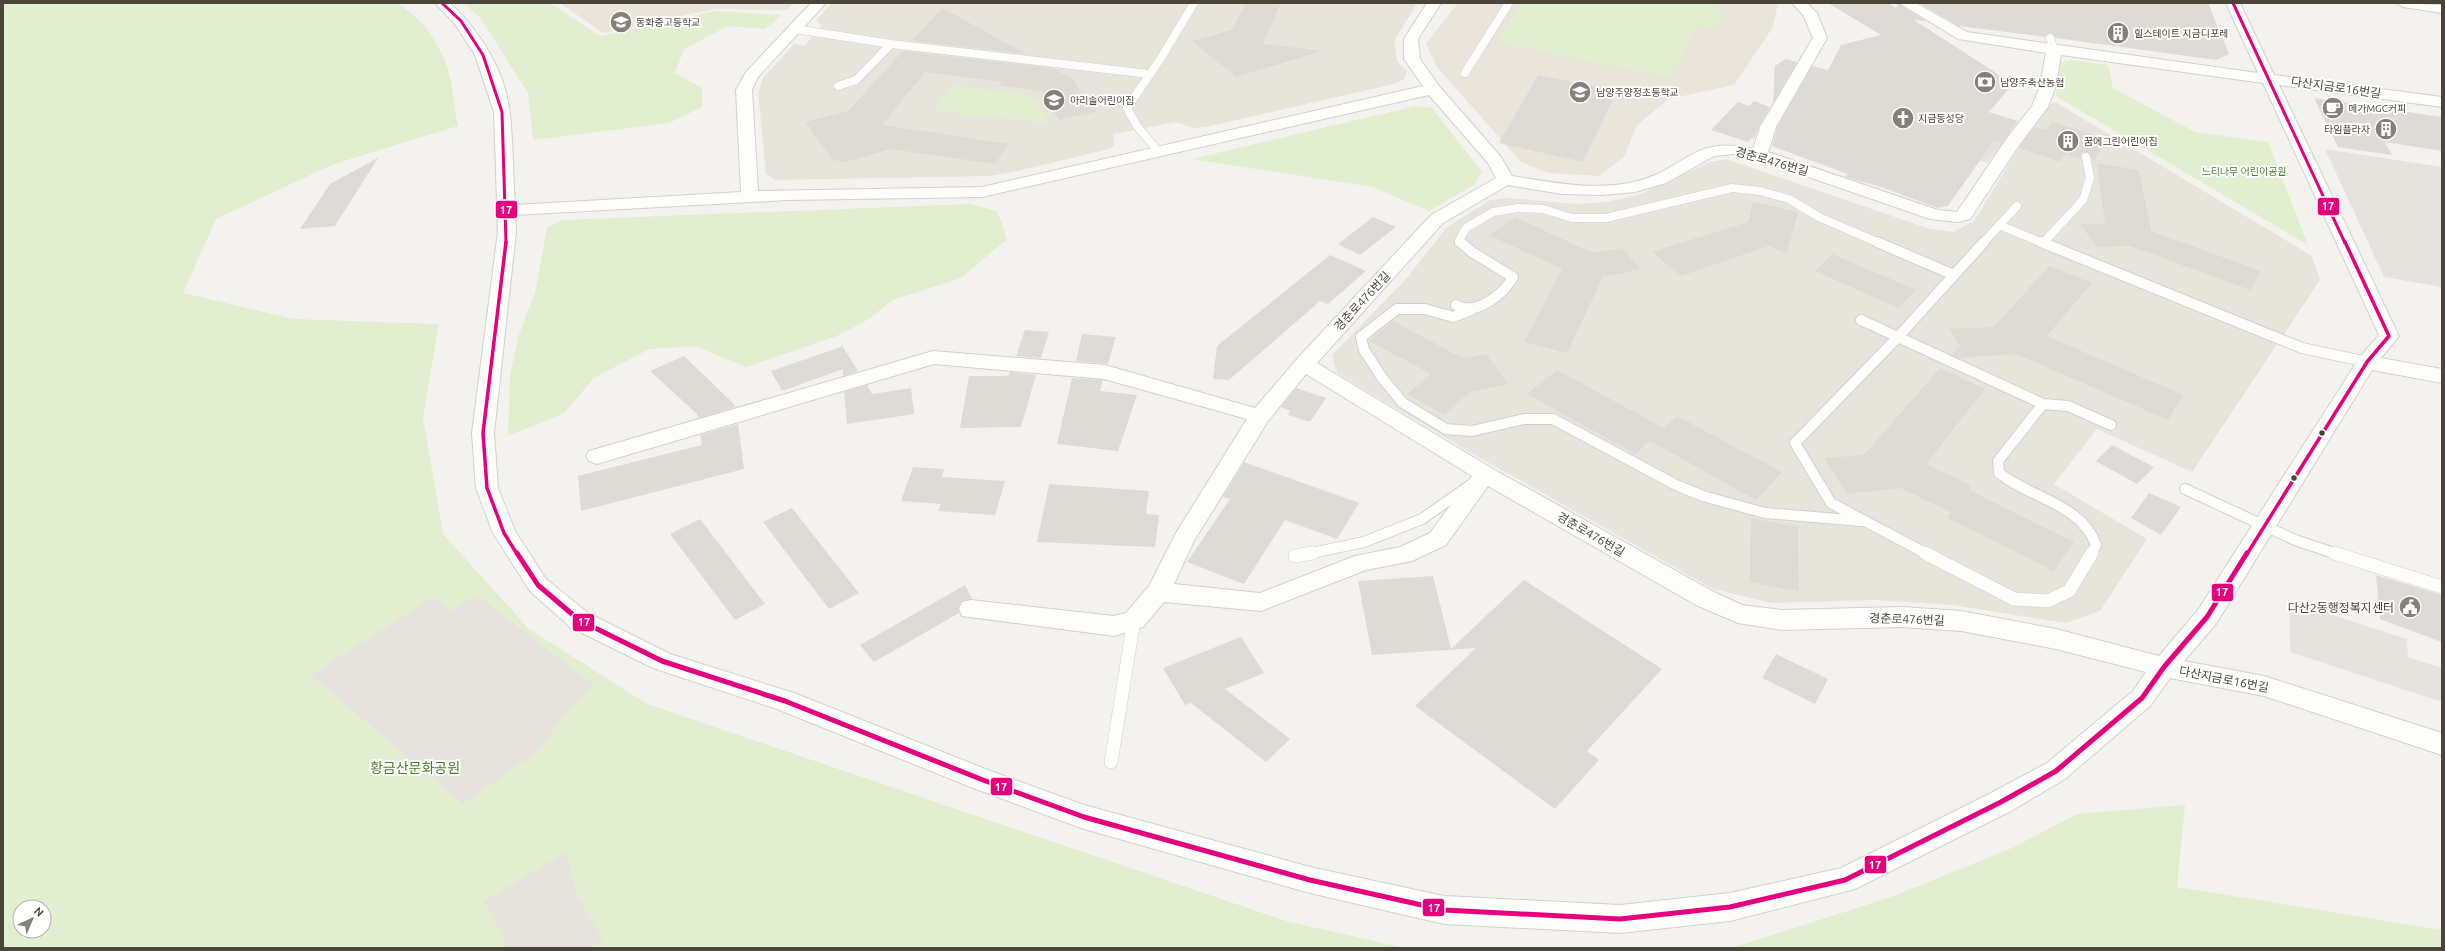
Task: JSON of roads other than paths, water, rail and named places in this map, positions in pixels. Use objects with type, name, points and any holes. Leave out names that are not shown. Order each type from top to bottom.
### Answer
[{"type":"street","points":[[442,3],[461,21],[483,55],[494,83],[502,112],[507,232],[483,433],[487,488],[504,533],[538,585],[579,620],[662,661],[786,701],[983,780],[1093,820],[1295,876],[1444,910],[1620,919],[1730,907],[1845,880],[2001,802],[2056,771],[2142,698],[2164,667]]},
{"type":"street","points":[[750,198],[744,90],[751,75],[819,3]]},
{"type":"street","points":[[1434,3],[1411,39],[1412,59],[1433,88],[1495,161],[1506,180]]},
{"type":"street","points":[[1759,155],[1768,127],[1820,38],[1810,13],[1799,3]]},
{"type":"street","points":[[1906,3],[1963,36],[2052,44],[2268,78]]},
{"type":"street","points":[[2233,3],[2268,78]]},
{"type":"street","points":[[2403,3],[2442,9]]},
{"type":"street","name":"경춘로476번길","points":[[2052,44],[2048,86],[2040,107],[2013,141],[1964,215],[1958,217],[1936,215],[1759,155],[1720,149],[1708,152],[1660,179],[1635,187],[1602,190],[1562,189],[1506,180],[1481,192],[1437,219],[1304,364],[1485,474],[1704,598],[1738,614],[1781,620],[1902,617],[1961,621],[2063,641],[2164,667]]},
{"type":"street","name":"다산지금로16번길","points":[[2268,78],[2442,102]]},
{"type":"street","name":"다산지금로16번길","points":[[2268,78],[2389,336],[2367,362],[2206,617],[2164,667],[2264,686],[2442,744]]},
{"type":"street","points":[[506,211],[548,207],[750,198],[878,193],[982,192],[1433,88]]},
{"type":"street","points":[[597,456],[933,356],[1105,372],[1260,416]]},
{"type":"street","points":[[2367,362],[2442,376]]},
{"type":"street","points":[[971,609],[1114,626],[1134,620],[1158,592],[1184,539],[1260,416],[1304,364]]},
{"type":"street","points":[[1158,592],[1261,602],[1362,562],[1404,555],[1438,539],[1485,474]]},
{"type":"lane","points":[[1158,151],[1140,130],[1127,108],[1161,58],[1194,3]]},
{"type":"lane","points":[[1465,72],[1509,3]]},
{"type":"lane","points":[[796,29],[890,44],[1149,74]]},
{"type":"lane","points":[[838,86],[856,80],[890,44]]},
{"type":"lane","points":[[2044,243],[2082,200],[2090,178],[2086,157]]},
{"type":"lane","points":[[1867,521],[1765,513],[1703,496],[1676,485],[1553,419],[1524,419],[1472,431],[1446,429],[1403,403],[1379,373],[1364,350],[1361,337],[1397,309],[1424,309],[1453,317],[1481,306],[1511,283],[1513,277],[1507,272],[1468,252],[1459,241],[1466,228],[1493,212],[1518,208],[1543,209],[1572,218],[1606,218],[1732,188],[1760,190],[1790,199],[1819,217],[1954,275]]},
{"type":"lane","points":[[2017,206],[1898,337],[1795,443],[1831,503],[2014,599],[2048,601],[2069,591],[2096,545],[2087,526],[2066,511],[2010,484],[1999,473],[1998,461],[2043,404]]},
{"type":"lane","points":[[1999,225],[2302,348],[2367,362]]},
{"type":"lane","points":[[1456,305],[1471,310]]},
{"type":"lane","points":[[1860,320],[2043,404],[2068,406],[2111,425]]},
{"type":"lane","points":[[1295,556],[1364,542],[1422,519],[1485,474]]},
{"type":"lane","points":[[2185,489],[2295,540],[2442,587]]},
{"type":"lane","points":[[1111,762],[1134,620]]},
{"type":"place","name":"동화중고등학교","points":[[621,22]]},
{"type":"place","name":"힐스테이트 지금디포레","points":[[2118,33]]},
{"type":"place","name":"남양주축산농협","points":[[1985,82]]},
{"type":"place","name":"남양주양정초등학교","points":[[1580,92]]},
{"type":"place","name":"아리솔어린이집","points":[[1054,100]]},
{"type":"place","name":"메가MGC커피","points":[[2333,108]]},
{"type":"place","name":"지금동성당","points":[[1903,118]]},
{"type":"place","name":"타임플라자","points":[[2386,129]]},
{"type":"place","name":"꿈에그린어린이집","points":[[2068,141]]},
{"type":"place","name":"다산2동행정복지센터","points":[[2410,607]]},
{"type":"park label","name":"느티나무 어린이공원","points":[[2244,171]]},
{"type":"park label","name":"황금산문화공원","points":[[415,768]]}]
